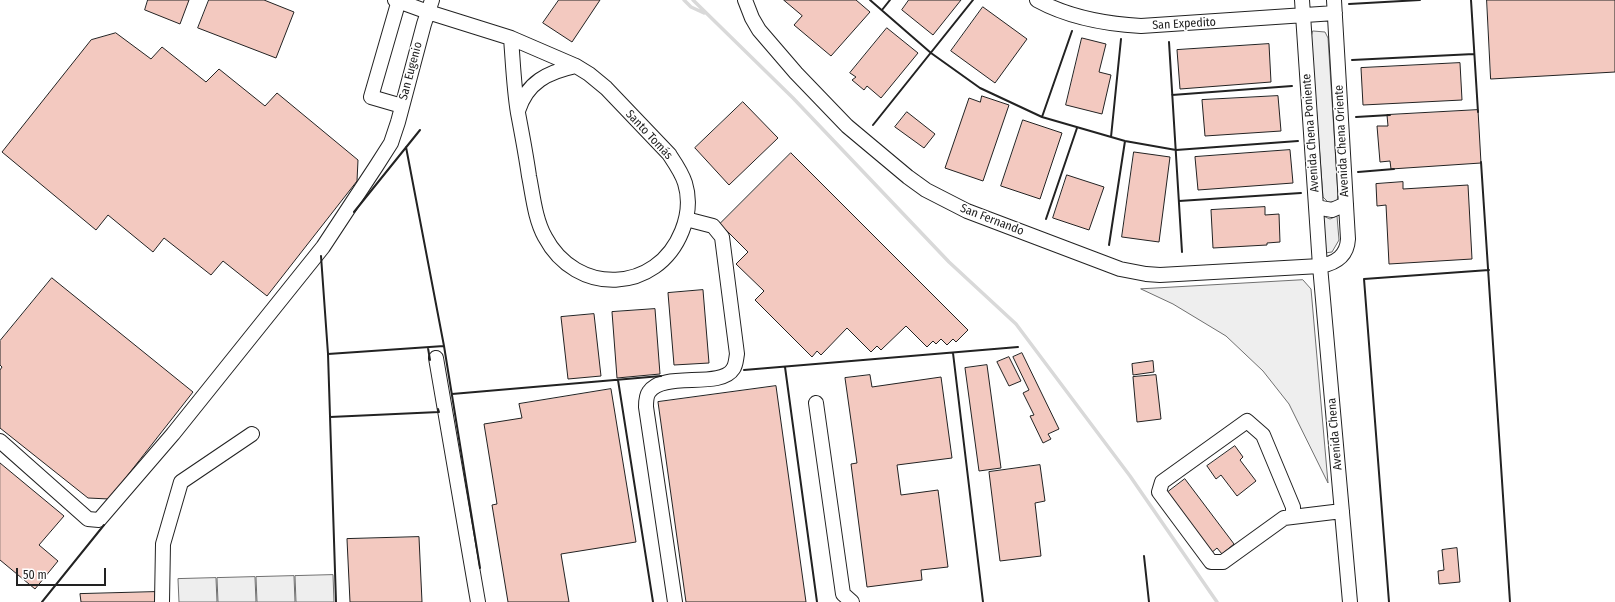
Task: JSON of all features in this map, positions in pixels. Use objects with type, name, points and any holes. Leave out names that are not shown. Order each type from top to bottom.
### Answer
[{"type":"street","name":"Santo Tomás","points":[[398,0],[430,6],[511,38],[576,66],[606,88],[670,154],[685,184],[688,204],[686,219],[676,244],[666,257],[637,276],[615,280],[588,276],[568,265],[550,247],[540,227],[533,198],[518,112],[511,38]]},
{"type":"street","name":"San Eugenio","points":[[398,0],[371,97],[402,106],[430,6]]},
{"type":"street","name":"San Fernando","points":[[745,0],[752,18],[772,46],[847,126],[908,177],[926,190],[966,211],[1120,269],[1146,274],[1160,275],[1320,266]]},
{"type":"street","name":"San Expedito","points":[[1036,0],[1056,9],[1091,19],[1114,24],[1141,26],[1303,16],[1335,7]]},
{"type":"street","name":"Avenida Chena Poniente","points":[[1302,0],[1320,266]]},
{"type":"street","name":"Avenida Chena Oriente","points":[[1320,266],[1336,262],[1346,248],[1348,239],[1335,7]]},
{"type":"street","points":[[518,112],[522,100],[528,91],[540,80],[553,72],[576,66]]},
{"type":"street","points":[[0,441],[88,519],[99,520],[173,434],[322,247],[391,143],[402,106]]},
{"type":"street","points":[[1316,207],[1332,210],[1346,204]]},
{"type":"street","points":[[675,602],[646,407],[647,399],[649,392],[661,383],[719,378],[728,374],[734,369],[737,354],[722,237],[717,229],[709,224],[686,219]]},
{"type":"street","name":"Avenida Chena","points":[[1320,266],[1350,602]]},
{"type":"street","points":[[436,358],[478,602]]},
{"type":"street","points":[[816,403],[843,594],[852,602]]},
{"type":"street","points":[[1292,517],[1293,507],[1263,435],[1248,421],[1162,482],[1159,492],[1211,562],[1223,562],[1284,518],[1342,512]]},
{"type":"street","points":[[162,602],[164,544],[181,482],[252,434]]},
{"type":"shaded area","points":[[1313,31],[1325,32],[1328,38],[1338,194],[1337,202],[1328,202],[1323,197],[1311,38]]},
{"type":"shaded area","points":[[1323,216],[1330,219],[1337,216],[1339,240],[1332,252],[1325,253]]},
{"type":"shaded area","points":[[1303,280],[1311,289],[1328,483],[1289,404],[1263,371],[1226,336],[1173,304],[1141,289]]},
{"type":"shaded area","points":[[333,575],[334,602],[296,602],[295,576]]},
{"type":"shaded area","points":[[294,576],[295,602],[257,602],[256,577]]},
{"type":"shaded area","points":[[255,577],[256,602],[218,602],[217,578]]},
{"type":"shaded area","points":[[216,578],[217,602],[179,602],[178,579]]},
{"type":"building","points":[[148,0],[189,0],[180,24],[145,10]]},
{"type":"building","points":[[209,0],[264,0],[294,12],[276,58],[198,28]]},
{"type":"building","points":[[559,0],[600,0],[572,42],[543,23]]},
{"type":"building","points":[[784,0],[856,0],[870,12],[831,56],[794,25],[802,16]]},
{"type":"building","points":[[909,0],[961,0],[933,35],[902,10]]},
{"type":"building","points":[[1487,0],[1615,0],[1615,72],[1491,79]]},
{"type":"building","points":[[983,7],[1027,39],[995,83],[951,51]]},
{"type":"building","points":[[887,28],[918,53],[881,98],[867,86],[864,90],[852,80],[856,77],[850,73]]},
{"type":"building","points":[[116,33],[151,59],[162,47],[206,82],[219,69],[265,106],[277,93],[358,160],[357,181],[267,296],[223,261],[211,275],[164,238],[153,252],[108,215],[96,230],[2,152],[91,40]]},
{"type":"building","points":[[1082,38],[1106,44],[1099,72],[1111,75],[1102,114],[1066,105]]},
{"type":"building","points":[[1269,44],[1271,82],[1180,89],[1177,50]]},
{"type":"building","points":[[1460,63],[1462,100],[1363,105],[1361,68]]},
{"type":"building","points":[[982,96],[1009,105],[983,181],[945,168],[969,98],[980,102]]},
{"type":"building","points":[[1278,96],[1281,131],[1205,136],[1202,100]]},
{"type":"building","points":[[743,102],[778,138],[729,185],[695,148]]},
{"type":"building","points":[[1478,110],[1481,163],[1391,169],[1390,161],[1380,162],[1377,126],[1388,126],[1387,115]]},
{"type":"building","points":[[907,112],[935,134],[924,148],[895,127]]},
{"type":"building","points":[[1023,120],[1062,133],[1040,199],[1001,186]]},
{"type":"building","points":[[1290,150],[1293,183],[1198,190],[1195,157]]},
{"type":"building","points":[[1134,152],[1170,157],[1159,242],[1122,237]]},
{"type":"building","points":[[791,153],[968,330],[956,342],[953,339],[947,345],[941,339],[936,344],[933,341],[927,347],[906,326],[881,350],[877,346],[871,352],[847,328],[821,355],[817,351],[812,357],[755,300],[764,291],[736,264],[748,252],[720,224]]},
{"type":"building","points":[[1067,175],[1104,187],[1089,230],[1053,218]]},
{"type":"building","points":[[1403,182],[1403,189],[1468,185],[1472,259],[1389,264],[1386,205],[1377,206],[1376,184]]},
{"type":"building","points":[[1265,207],[1265,215],[1279,214],[1280,242],[1267,243],[1267,245],[1213,248],[1211,210]]},
{"type":"building","points":[[52,278],[193,392],[109,499],[88,498],[0,428],[0,370],[2,367],[0,365],[0,341]]},
{"type":"building","points":[[703,290],[709,363],[674,365],[668,293]]},
{"type":"building","points":[[655,309],[660,374],[617,378],[612,312]]},
{"type":"building","points":[[594,314],[601,376],[568,379],[561,317]]},
{"type":"building","points":[[1022,353],[1059,429],[1048,434],[1051,439],[1043,443],[1030,416],[1034,415],[1023,393],[1029,390],[1013,357]]},
{"type":"building","points":[[1009,357],[1021,381],[1009,386],[997,362]]},
{"type":"building","points":[[1153,361],[1154,372],[1133,375],[1132,364]]},
{"type":"building","points":[[987,365],[1001,468],[979,471],[965,368]]},
{"type":"building","points":[[870,375],[872,387],[941,377],[952,458],[897,465],[901,495],[938,490],[948,567],[921,570],[922,580],[867,587],[851,464],[857,463],[845,378]]},
{"type":"building","points":[[1156,375],[1161,419],[1137,422],[1133,377]]},
{"type":"building","points":[[776,386],[806,602],[686,602],[658,402]]},
{"type":"building","points":[[611,389],[636,542],[561,554],[569,602],[508,602],[492,505],[497,504],[484,424],[522,418],[519,404]]},
{"type":"building","points":[[1235,446],[1243,457],[1240,460],[1256,481],[1237,496],[1221,475],[1216,479],[1207,466]]},
{"type":"building","points":[[0,463],[64,516],[39,545],[58,561],[35,589],[0,560]]},
{"type":"building","points":[[1040,465],[1045,501],[1035,503],[1041,556],[1000,561],[989,472]]},
{"type":"building","points":[[1185,479],[1234,544],[1222,554],[1217,548],[1210,554],[1164,495]]},
{"type":"building","points":[[419,537],[422,602],[350,602],[347,539]]},
{"type":"building","points":[[1457,548],[1460,582],[1439,584],[1438,571],[1444,570],[1442,550]]},
{"type":"building","points":[[155,592],[155,602],[81,602],[80,594]]},
{"type":"waterway","points":[[684,0],[691,7],[704,13]]},
{"type":"waterway","points":[[693,0],[793,98],[949,262],[1016,324],[1130,476],[1217,602]]},
{"type":"wall","points":[[870,0],[931,53],[980,88],[1042,117],[1125,141],[1176,150],[1298,141]]},
{"type":"wall","points":[[882,10],[890,0]]},
{"type":"wall","points":[[873,125],[973,0]]},
{"type":"wall","points":[[1349,4],[1420,0]]},
{"type":"wall","points":[[1471,0],[1478,112]]},
{"type":"wall","points":[[1042,117],[1072,31]]},
{"type":"wall","points":[[1111,137],[1121,39]]},
{"type":"wall","points":[[1169,42],[1182,252]]},
{"type":"wall","points":[[1352,60],[1474,54]]},
{"type":"wall","points":[[1172,95],[1292,86]]},
{"type":"wall","points":[[1356,117],[1390,115]]},
{"type":"wall","points":[[1046,219],[1077,128]]},
{"type":"wall","points":[[354,212],[420,130]]},
{"type":"wall","points":[[1109,245],[1125,141]]},
{"type":"wall","points":[[406,147],[444,346],[480,568]]},
{"type":"wall","points":[[1481,162],[1510,602]]},
{"type":"wall","points":[[1358,172],[1394,169]]},
{"type":"wall","points":[[1179,201],[1301,193]]},
{"type":"wall","points":[[321,256],[328,354],[336,602]]},
{"type":"wall","points":[[1389,602],[1364,279],[1489,270]]},
{"type":"wall","points":[[328,354],[444,346]]},
{"type":"wall","points":[[744,370],[1018,347]]},
{"type":"wall","points":[[428,348],[430,360]]},
{"type":"wall","points":[[953,353],[983,602]]},
{"type":"wall","points":[[785,367],[817,602]]},
{"type":"wall","points":[[452,394],[661,376]]},
{"type":"wall","points":[[618,380],[653,602]]},
{"type":"wall","points":[[330,417],[439,412],[438,409]]},
{"type":"wall","points":[[42,602],[104,525]]},
{"type":"wall","points":[[1144,556],[1149,602]]}]
